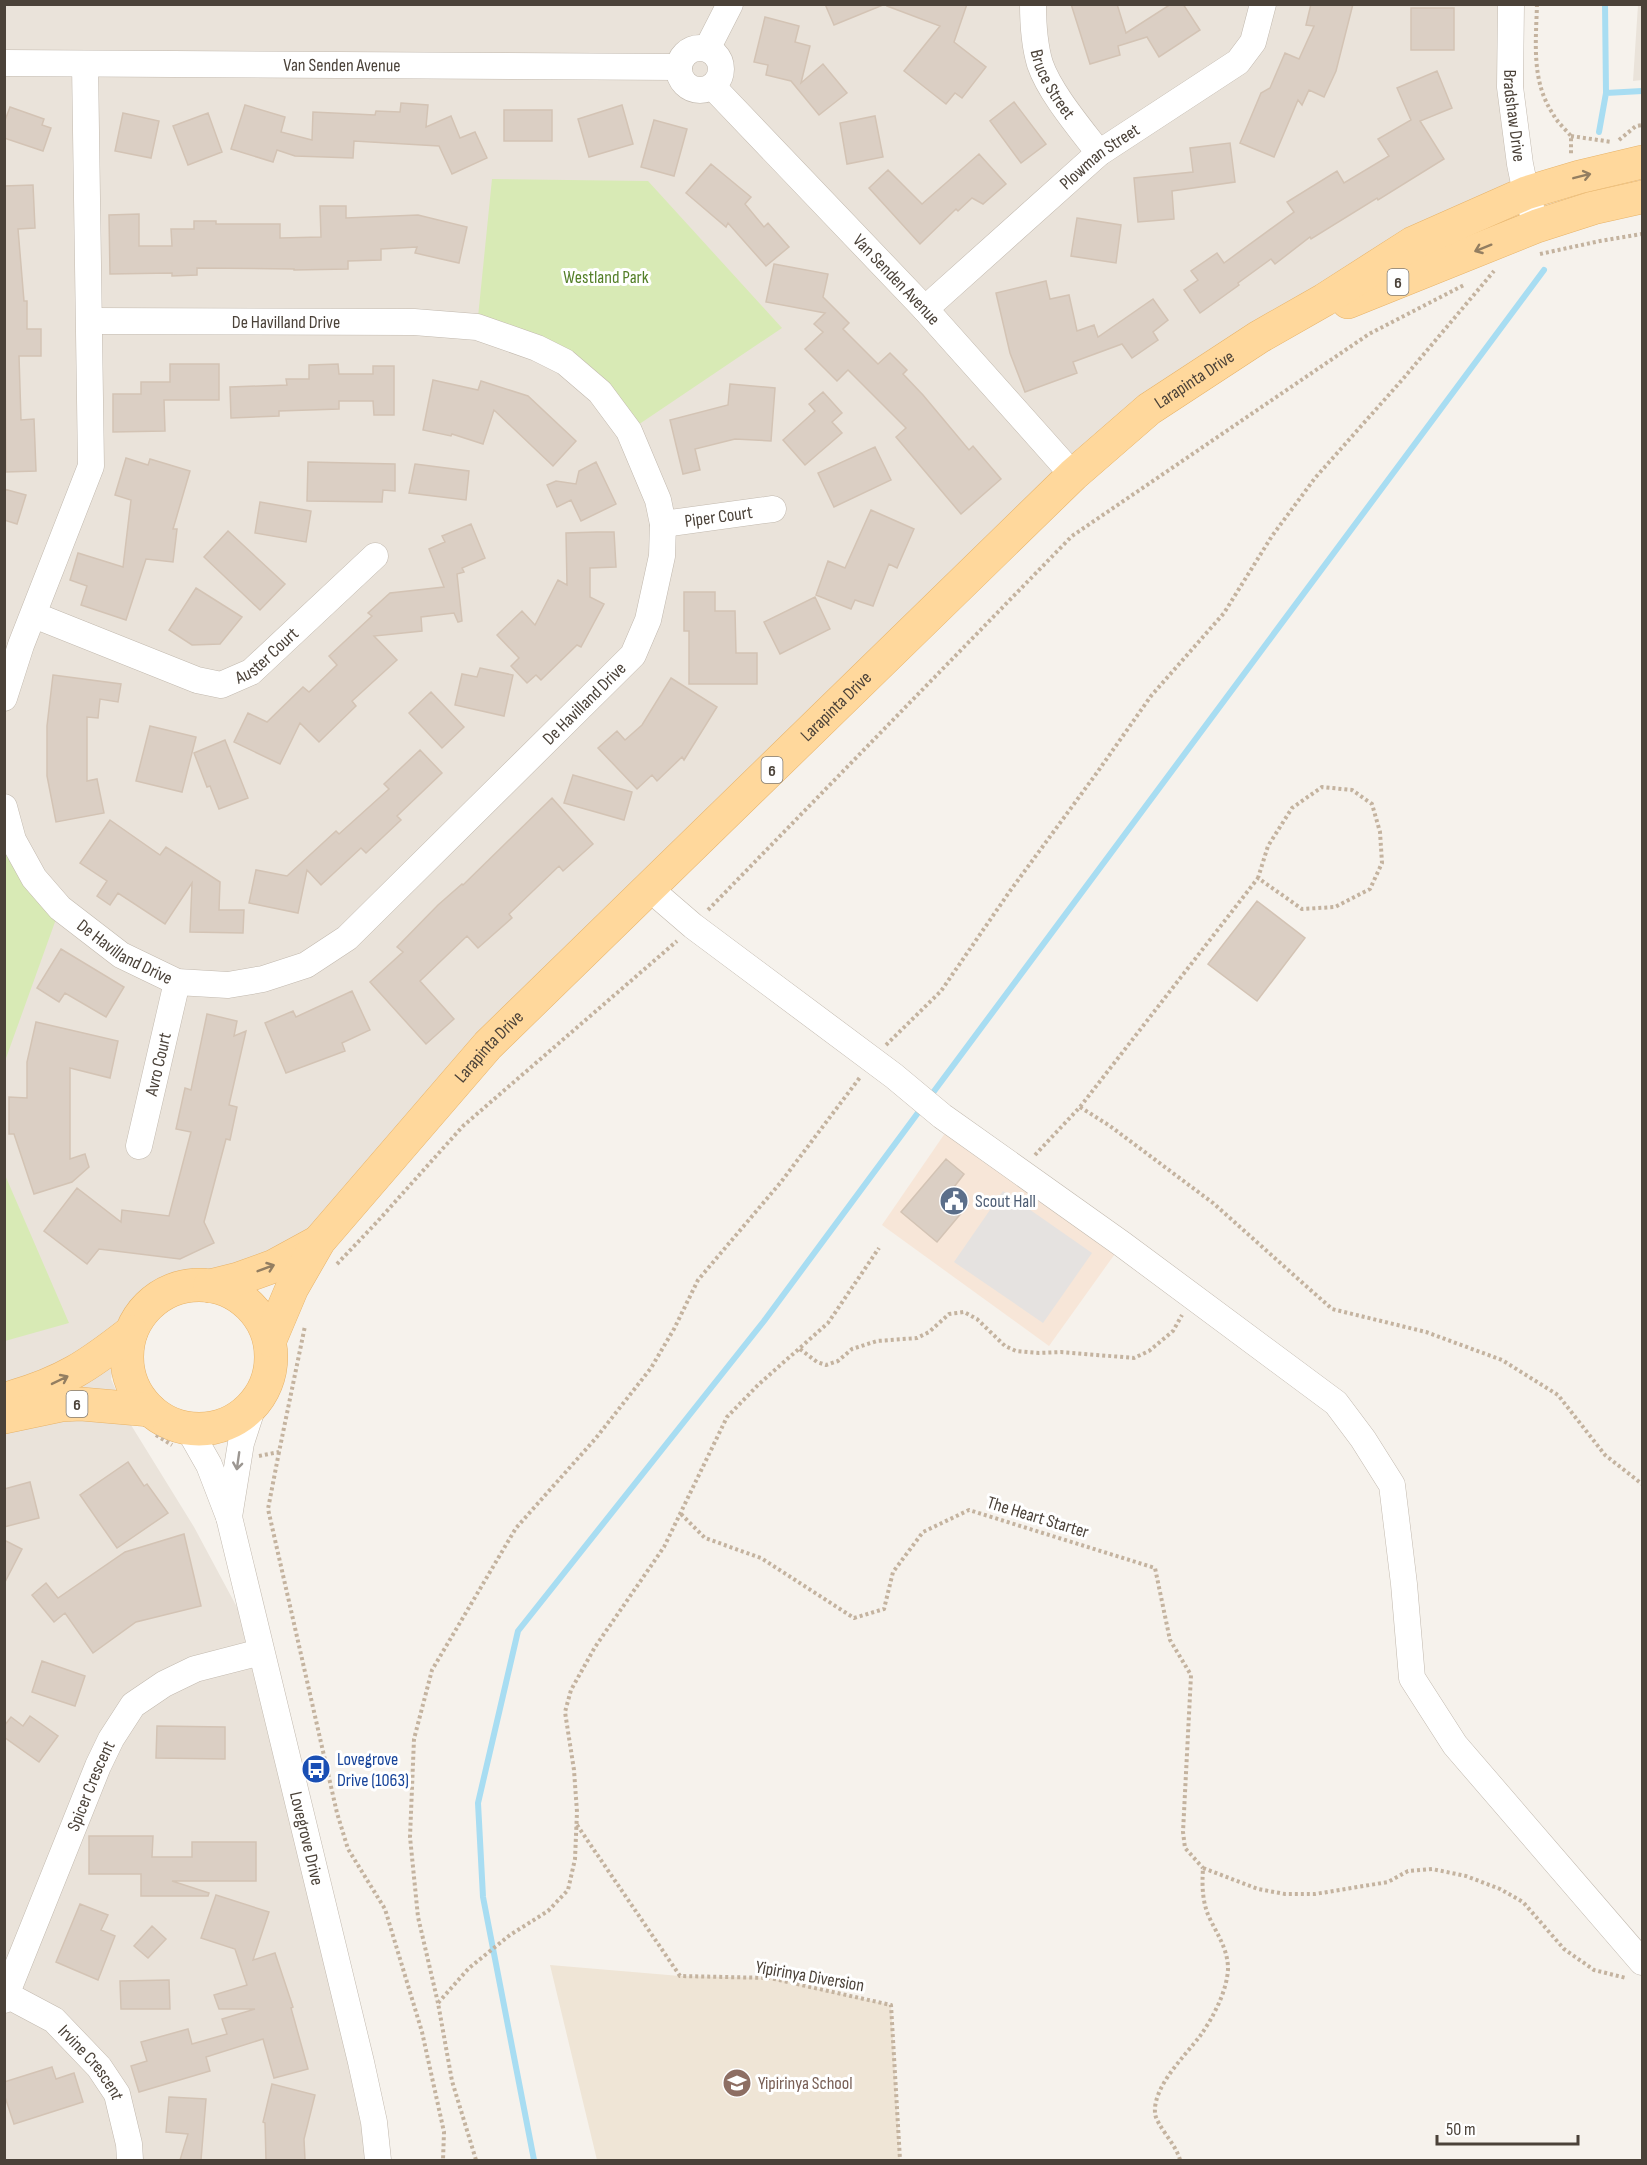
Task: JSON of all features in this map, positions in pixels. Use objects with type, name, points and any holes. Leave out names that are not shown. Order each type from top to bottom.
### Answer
[{"type":"main road","name":"Larapinta Drive","points":[[270,1340],[292,1288],[328,1253],[488,1045],[1073,475],[1149,410],[1259,337],[1324,300],[1413,243],[1526,193],[1642,162]]},
{"type":"main road","name":"Larapinta Drive","points":[[1259,337],[1538,240],[1593,208],[1642,196]]},
{"type":"main road","name":"Larapinta Drive","points":[[210,1286],[274,1266],[328,1253]]},
{"type":"main road","name":"6","points":[[4,1399],[57,1382],[95,1360],[131,1332],[146,1309],[169,1292],[182,1287],[210,1286],[237,1296],[258,1315],[270,1340],[271,1368],[267,1382],[253,1406],[236,1419],[216,1427],[188,1428],[162,1419],[141,1400],[129,1374],[127,1360],[131,1332]]},
{"type":"main road","name":"6","points":[[4,1417],[61,1405],[81,1404],[150,1410]]},
{"type":"street","points":[[707,49],[730,4]]},
{"type":"street","name":"Bruce Street","points":[[1033,4],[1034,35],[1041,66],[1065,110],[1099,153]]},
{"type":"street","name":"Plowman Street","points":[[925,309],[1099,153],[1238,62],[1253,42],[1263,4]]},
{"type":"street","name":"Bradshaw Drive","points":[[1510,4],[1510,87],[1520,164],[1538,240]]},
{"type":"street","points":[[707,49],[715,54],[721,63],[722,72],[713,87],[700,91],[685,84],[680,76],[679,67],[684,55],[690,50],[707,49]]},
{"type":"street","name":"Van Senden Avenue","points":[[4,63],[679,67]]},
{"type":"street","points":[[4,698],[21,645],[91,466],[85,64]]},
{"type":"street","name":"Van Senden Avenue","points":[[713,87],[925,309],[1073,475]]},
{"type":"street","name":"De Havilland Drive","points":[[4,807],[13,840],[34,878],[60,908],[122,955],[177,982],[228,986],[263,979],[306,965],[347,938],[633,656],[648,620],[662,556],[663,524],[658,500],[629,431],[600,392],[565,362],[537,348],[477,327],[414,322],[90,321]]},
{"type":"street","name":"Piper Court","points":[[663,524],[773,509]]},
{"type":"street","name":"Auster Court","points":[[34,615],[197,680],[221,685],[251,672],[375,556]]},
{"type":"street","points":[[650,889],[693,927],[894,1076],[942,1116],[1336,1403],[1363,1438],[1392,1485],[1412,1678],[1455,1745],[1638,1971]]},
{"type":"street","name":"Avro Court","points":[[139,1146],[177,982]]},
{"type":"street","name":"Lovegrove Drive","points":[[229,1517],[241,1443],[253,1406]]},
{"type":"street","name":"Lovegrove Drive","points":[[188,1428],[209,1466],[229,1517],[361,2062],[374,2122],[378,2160]]},
{"type":"street","name":"Spicer Crescent","points":[[5,1998],[98,1766],[111,1739],[133,1706],[164,1684],[195,1669],[261,1652]]},
{"type":"street","name":"Irvine Crescent","points":[[5,1998],[54,2020],[99,2067],[117,2094],[129,2144],[130,2160]]},
{"type":"path","points":[[1537,4],[1536,72],[1543,96],[1553,115],[1571,136],[1611,142],[1621,139],[1636,126],[1642,125]]},
{"type":"path","points":[[1571,136],[1570,152],[1579,177]]},
{"type":"path","points":[[1593,208],[1600,241]]},
{"type":"path","points":[[1538,240],[1600,241],[1642,234]]},
{"type":"path","points":[[476,2160],[452,2081],[438,2003],[418,1917],[410,1837],[414,1739],[432,1670],[516,1528],[596,1438],[651,1368],[674,1329],[698,1280],[781,1182],[872,1060],[941,991],[1151,696],[1224,613],[1272,536],[1315,478],[1496,269],[1485,274]]},
{"type":"path","points":[[328,1253],[377,1222],[463,1126],[693,927],[1072,536],[1370,334],[1474,280]]},
{"type":"path","points":[[1020,1171],[1080,1107],[1258,878],[1268,846],[1292,808],[1322,787],[1352,790],[1372,804],[1380,832],[1382,863],[1370,889],[1335,907],[1302,909],[1258,878]]},
{"type":"path","points":[[1080,1107],[1110,1126],[1213,1203],[1332,1309],[1426,1332],[1502,1360],[1558,1395],[1605,1455],[1642,1484]]},
{"type":"path","points":[[438,2003],[469,1968],[510,1935],[548,1911],[568,1890],[575,1859],[577,1824],[574,1770],[565,1712],[571,1690],[600,1639],[664,1547],[727,1417],[828,1323],[879,1248]]},
{"type":"path","points":[[800,1349],[817,1362],[826,1365],[838,1361],[852,1349],[877,1341],[917,1338],[929,1332],[949,1314],[964,1312],[977,1319],[1005,1346],[1016,1351],[1134,1358],[1149,1351],[1173,1331],[1191,1296]]},
{"type":"path","points":[[306,1324],[268,1509],[334,1801],[348,1849],[385,1909],[422,2032],[444,2132],[443,2160]]},
{"type":"path","points":[[249,1458],[279,1452]]},
{"type":"path","name":"The Heart Starter","points":[[681,1514],[705,1538],[761,1558],[854,1618],[884,1610],[893,1572],[923,1532],[969,1510],[1155,1568],[1170,1640],[1191,1675],[1183,1832],[1185,1848],[1203,1868]]},
{"type":"path","name":"Yipirinya Diversion","points":[[577,1824],[680,1976],[770,1978],[891,2005],[900,2160]]},
{"type":"path","points":[[1180,2160],[1177,2149],[1155,2116],[1155,2102],[1163,2085],[1202,2033],[1222,1997],[1228,1968],[1224,1949],[1209,1916],[1201,1890],[1203,1868],[1258,1889],[1285,1894],[1315,1894],[1388,1882],[1408,1871],[1432,1869],[1466,1876],[1500,1889],[1523,1902],[1564,1949],[1594,1970],[1638,1971]]},
{"type":"shaded area","points":[[5,5],[1522,5],[1526,193],[1149,409],[650,889],[319,1241],[170,1280],[121,1319],[111,1379],[131,1425],[194,1527],[261,1652],[378,2160],[5,2160]]},
{"type":"shaded area","points":[[1638,5],[1642,5],[1642,80],[1633,81]]},
{"type":"shaded area","points":[[952,1123],[1122,1244],[1049,1346],[882,1225]]},
{"type":"shaded area","points":[[1003,1191],[1092,1253],[1043,1323],[954,1262]]},
{"type":"shaded area","name":"Yipirinya School","points":[[550,1965],[680,1976],[770,1978],[891,2005],[900,2160],[597,2160]]},
{"type":"green space","name":"Westland Park","points":[[492,179],[648,181],[782,328],[629,431],[600,392],[477,327]]},
{"type":"green space","points":[[4,807],[60,908],[5,1061],[4,1061]]},
{"type":"green space","points":[[5,1175],[69,1323],[4,1341]]},
{"type":"building","points":[[825,4],[883,4],[883,5],[834,25]]},
{"type":"building","points":[[888,4],[967,4],[954,42],[986,67],[962,98],[955,93],[946,104],[904,71],[940,26],[887,6]]},
{"type":"building","points":[[1071,4],[1117,4],[1126,33],[1171,4],[1183,4],[1200,30],[1159,57],[1147,37],[1118,46],[1120,55],[1090,64]]},
{"type":"building","points":[[1311,4],[1353,4],[1336,71],[1324,97],[1309,90],[1302,105],[1298,100],[1274,157],[1240,143],[1261,93],[1270,88],[1285,53],[1299,59],[1314,26],[1306,25]]},
{"type":"building","points":[[1411,8],[1454,8],[1454,50],[1411,50]]},
{"type":"building","points":[[765,17],[799,26],[795,42],[810,46],[801,83],[823,64],[847,93],[819,115],[791,81],[766,75],[768,65],[754,62]]},
{"type":"building","points":[[1437,71],[1452,108],[1420,121],[1444,159],[1311,239],[1310,237],[1275,264],[1271,259],[1200,313],[1184,290],[1198,280],[1191,271],[1217,253],[1224,263],[1294,212],[1287,202],[1337,171],[1344,183],[1389,156],[1378,139],[1411,120],[1397,88]]},
{"type":"building","points":[[1014,102],[1046,144],[1021,163],[990,121]]},
{"type":"building","points":[[401,103],[428,105],[426,127],[451,116],[460,138],[475,132],[487,158],[452,174],[439,146],[354,141],[353,158],[295,156],[277,150],[273,162],[231,149],[245,105],[285,117],[281,132],[312,140],[313,112],[375,115],[376,111],[400,112]]},
{"type":"building","points":[[622,105],[633,144],[589,157],[578,119]]},
{"type":"building","points":[[10,107],[44,119],[42,125],[51,128],[43,151],[4,138],[4,123]]},
{"type":"building","points":[[504,110],[552,110],[552,141],[504,141]]},
{"type":"building","points":[[123,113],[159,121],[151,158],[115,151]]},
{"type":"building","points":[[208,113],[222,152],[188,165],[173,126]]},
{"type":"building","points":[[875,116],[883,157],[847,164],[840,123]]},
{"type":"building","points":[[654,120],[687,129],[674,176],[641,167]]},
{"type":"building","points":[[1230,143],[1235,182],[1172,191],[1174,219],[1138,222],[1134,178],[1193,172],[1190,148]]},
{"type":"building","points":[[979,154],[1006,184],[983,204],[972,198],[958,211],[956,209],[920,244],[869,188],[888,170],[922,204]]},
{"type":"building","points":[[711,164],[751,197],[745,204],[764,227],[768,223],[789,247],[766,266],[728,223],[726,227],[686,193]]},
{"type":"building","points":[[33,185],[35,228],[18,229],[24,301],[27,301],[27,329],[41,329],[41,356],[19,356],[21,420],[34,419],[36,471],[6,472],[4,186]]},
{"type":"building","points":[[320,206],[346,206],[346,218],[418,215],[467,227],[459,263],[415,253],[417,247],[381,249],[381,260],[348,261],[348,269],[197,268],[197,275],[110,274],[109,215],[139,214],[139,246],[172,246],[171,229],[194,229],[194,221],[216,221],[216,224],[280,224],[280,238],[321,237]]},
{"type":"building","points":[[1077,218],[1121,225],[1116,263],[1071,256]]},
{"type":"building","points":[[774,264],[828,274],[823,297],[849,323],[843,329],[878,364],[890,353],[907,370],[903,374],[969,450],[973,446],[1001,479],[961,514],[896,437],[906,428],[848,370],[837,381],[805,349],[823,332],[814,324],[825,313],[766,302]]},
{"type":"building","points":[[1046,281],[1050,299],[1069,295],[1077,331],[1094,325],[1098,337],[1153,299],[1168,320],[1153,332],[1158,340],[1132,358],[1122,344],[1073,362],[1077,373],[1025,392],[1010,353],[996,293]]},
{"type":"building","points":[[170,364],[219,364],[219,400],[164,400],[165,431],[113,432],[113,394],[141,394],[141,382],[170,382]]},
{"type":"building","points":[[338,364],[339,374],[373,374],[373,366],[394,366],[394,415],[374,415],[373,401],[339,401],[339,409],[279,411],[279,416],[231,418],[230,387],[287,385],[286,379],[309,379],[309,365]]},
{"type":"building","points":[[433,380],[478,390],[481,381],[528,396],[576,441],[553,466],[494,410],[483,444],[452,434],[451,436],[423,430]]},
{"type":"building","points":[[730,384],[775,388],[771,441],[735,439],[695,449],[700,470],[683,474],[670,420],[728,405]]},
{"type":"building","points":[[823,392],[842,413],[832,422],[842,433],[805,465],[783,440],[815,411],[809,404]]},
{"type":"building","points":[[875,447],[891,480],[834,507],[818,473]]},
{"type":"building","points":[[126,458],[148,465],[150,459],[190,471],[173,529],[177,529],[173,562],[146,559],[126,620],[81,605],[87,586],[70,580],[78,553],[123,567],[131,500],[115,495]]},
{"type":"building","points":[[308,462],[395,464],[395,491],[383,490],[382,502],[307,501]]},
{"type":"building","points":[[596,462],[616,504],[581,521],[571,500],[557,507],[547,485],[556,481],[576,484],[579,471]]},
{"type":"building","points":[[415,464],[469,471],[466,500],[409,493]]},
{"type":"building","points":[[4,489],[26,495],[17,524],[4,520]]},
{"type":"building","points":[[260,502],[311,511],[306,542],[255,533]]},
{"type":"building","points":[[871,510],[914,529],[897,568],[889,564],[873,606],[855,600],[851,609],[816,595],[828,561],[845,568]]},
{"type":"building","points":[[471,524],[485,558],[462,568],[464,572],[457,574],[462,621],[458,622],[454,613],[421,617],[422,631],[374,636],[397,660],[352,701],[356,706],[319,742],[300,723],[280,764],[234,742],[248,713],[267,722],[303,687],[309,692],[337,665],[329,656],[372,616],[368,613],[390,593],[444,587],[429,549],[445,542],[442,536]]},
{"type":"building","points":[[228,531],[285,584],[260,610],[204,557]]},
{"type":"building","points":[[614,532],[616,567],[590,568],[590,597],[604,604],[581,647],[577,645],[541,680],[536,675],[527,683],[511,666],[519,658],[497,635],[522,611],[535,625],[558,580],[567,585],[566,533]]},
{"type":"building","points":[[196,588],[242,617],[220,644],[192,645],[169,630]]},
{"type":"building","points":[[684,592],[715,592],[715,611],[735,611],[736,653],[757,653],[757,684],[689,684],[689,631],[684,631]]},
{"type":"building","points":[[815,597],[830,629],[780,654],[764,622]]},
{"type":"building","points":[[480,668],[513,675],[504,716],[455,705],[462,674],[477,677]]},
{"type":"building","points":[[53,675],[121,684],[118,702],[100,699],[98,718],[87,717],[87,781],[97,779],[104,813],[56,822],[47,776],[47,726]]},
{"type":"building","points":[[671,678],[717,707],[684,760],[682,757],[657,781],[652,775],[637,789],[598,748],[617,731],[625,740],[642,725]]},
{"type":"building","points":[[431,692],[464,727],[442,748],[409,713]]},
{"type":"building","points":[[150,726],[196,737],[182,792],[136,781]]},
{"type":"building","points":[[225,740],[248,798],[219,809],[210,786],[207,787],[194,753]]},
{"type":"building","points":[[420,750],[442,773],[397,816],[401,820],[366,853],[361,848],[321,885],[307,870],[298,913],[249,903],[256,870],[287,876],[336,831],[339,834],[389,789],[384,784]]},
{"type":"building","points":[[573,775],[632,792],[624,820],[564,803]]},
{"type":"building","points":[[552,798],[593,844],[563,871],[559,866],[509,914],[512,918],[478,948],[467,936],[420,981],[454,1019],[426,1044],[370,982],[403,952],[397,947],[438,905],[463,885]]},
{"type":"building","points":[[110,820],[160,855],[166,847],[220,882],[219,910],[244,910],[243,933],[190,932],[192,883],[165,924],[118,893],[110,905],[97,896],[107,881],[80,863]]},
{"type":"building","points":[[1257,901],[1305,938],[1257,1001],[1208,964]]},
{"type":"building","points":[[61,949],[124,987],[106,1017],[65,993],[59,1002],[37,988]]},
{"type":"building","points":[[352,991],[370,1030],[342,1043],[345,1051],[286,1073],[265,1023],[293,1011],[296,1017]]},
{"type":"building","points":[[207,1014],[237,1021],[234,1036],[246,1031],[229,1105],[237,1107],[230,1140],[226,1139],[204,1222],[214,1243],[180,1259],[99,1249],[87,1264],[44,1231],[77,1188],[121,1222],[122,1210],[169,1216],[191,1132],[176,1129],[185,1088],[191,1090]]},
{"type":"building","points":[[36,1022],[118,1041],[110,1078],[70,1068],[70,1159],[85,1154],[89,1167],[72,1182],[34,1194],[14,1134],[9,1134],[9,1097],[27,1098],[27,1062]]},
{"type":"building","points":[[946,1159],[964,1174],[951,1191],[968,1205],[937,1242],[901,1212]]},
{"type":"building","points":[[128,1462],[144,1486],[147,1484],[168,1513],[117,1548],[80,1495]]},
{"type":"building","points":[[30,1482],[39,1518],[4,1527],[4,1489]]},
{"type":"building","points":[[184,1534],[201,1606],[136,1622],[93,1653],[65,1613],[54,1622],[32,1595],[46,1583],[58,1598],[125,1552]]},
{"type":"building","points":[[4,1540],[22,1549],[4,1584]]},
{"type":"building","points":[[42,1661],[85,1676],[75,1706],[32,1692]]},
{"type":"building","points":[[30,1716],[58,1736],[39,1762],[4,1737],[4,1726],[11,1717],[23,1726]]},
{"type":"building","points":[[157,1726],[225,1727],[225,1759],[156,1758]]},
{"type":"building","points":[[89,1836],[153,1836],[152,1857],[192,1857],[192,1842],[256,1842],[256,1881],[172,1881],[209,1893],[208,1896],[141,1896],[141,1874],[89,1874]]},
{"type":"building","points":[[216,1895],[269,1912],[253,1960],[275,1953],[293,2007],[291,2008],[308,2069],[274,2078],[263,2039],[206,2057],[210,2071],[139,2092],[131,2066],[147,2061],[141,2042],[188,2029],[192,2044],[227,2034],[222,2019],[255,2009],[219,2009],[214,1995],[247,1985],[235,1949],[201,1938]]},
{"type":"building","points":[[80,1904],[108,1915],[101,1930],[115,1936],[98,1980],[56,1962]]},
{"type":"building","points":[[152,1926],[166,1939],[148,1958],[134,1946]]},
{"type":"building","points":[[169,1980],[170,2009],[121,2009],[120,1981]]},
{"type":"building","points":[[52,2067],[56,2079],[74,2073],[83,2102],[14,2124],[4,2094],[4,2082]]},
{"type":"building","points":[[272,2084],[315,2095],[304,2139],[305,2160],[266,2160],[265,2123],[263,2122]]},
{"type":"building","points":[[169,2097],[206,2099],[201,2160],[180,2160],[188,2134],[166,2132]]},
{"type":"waterway","points":[[1599,132],[1606,93],[1605,4]]},
{"type":"waterway","points":[[1606,93],[1642,91]]},
{"type":"waterway","points":[[929,1098],[1544,270]]},
{"type":"waterway","points":[[534,2160],[483,1897],[478,1803],[518,1631],[764,1321],[923,1106]]},
{"type":"place","name":"Scout Hall","points":[[954,1201]]},
{"type":"place","name":"Lovegrove Drive (1063)","points":[[316,1769]]},
{"type":"place","name":"Yipirinya School","points":[[737,2083]]}]
